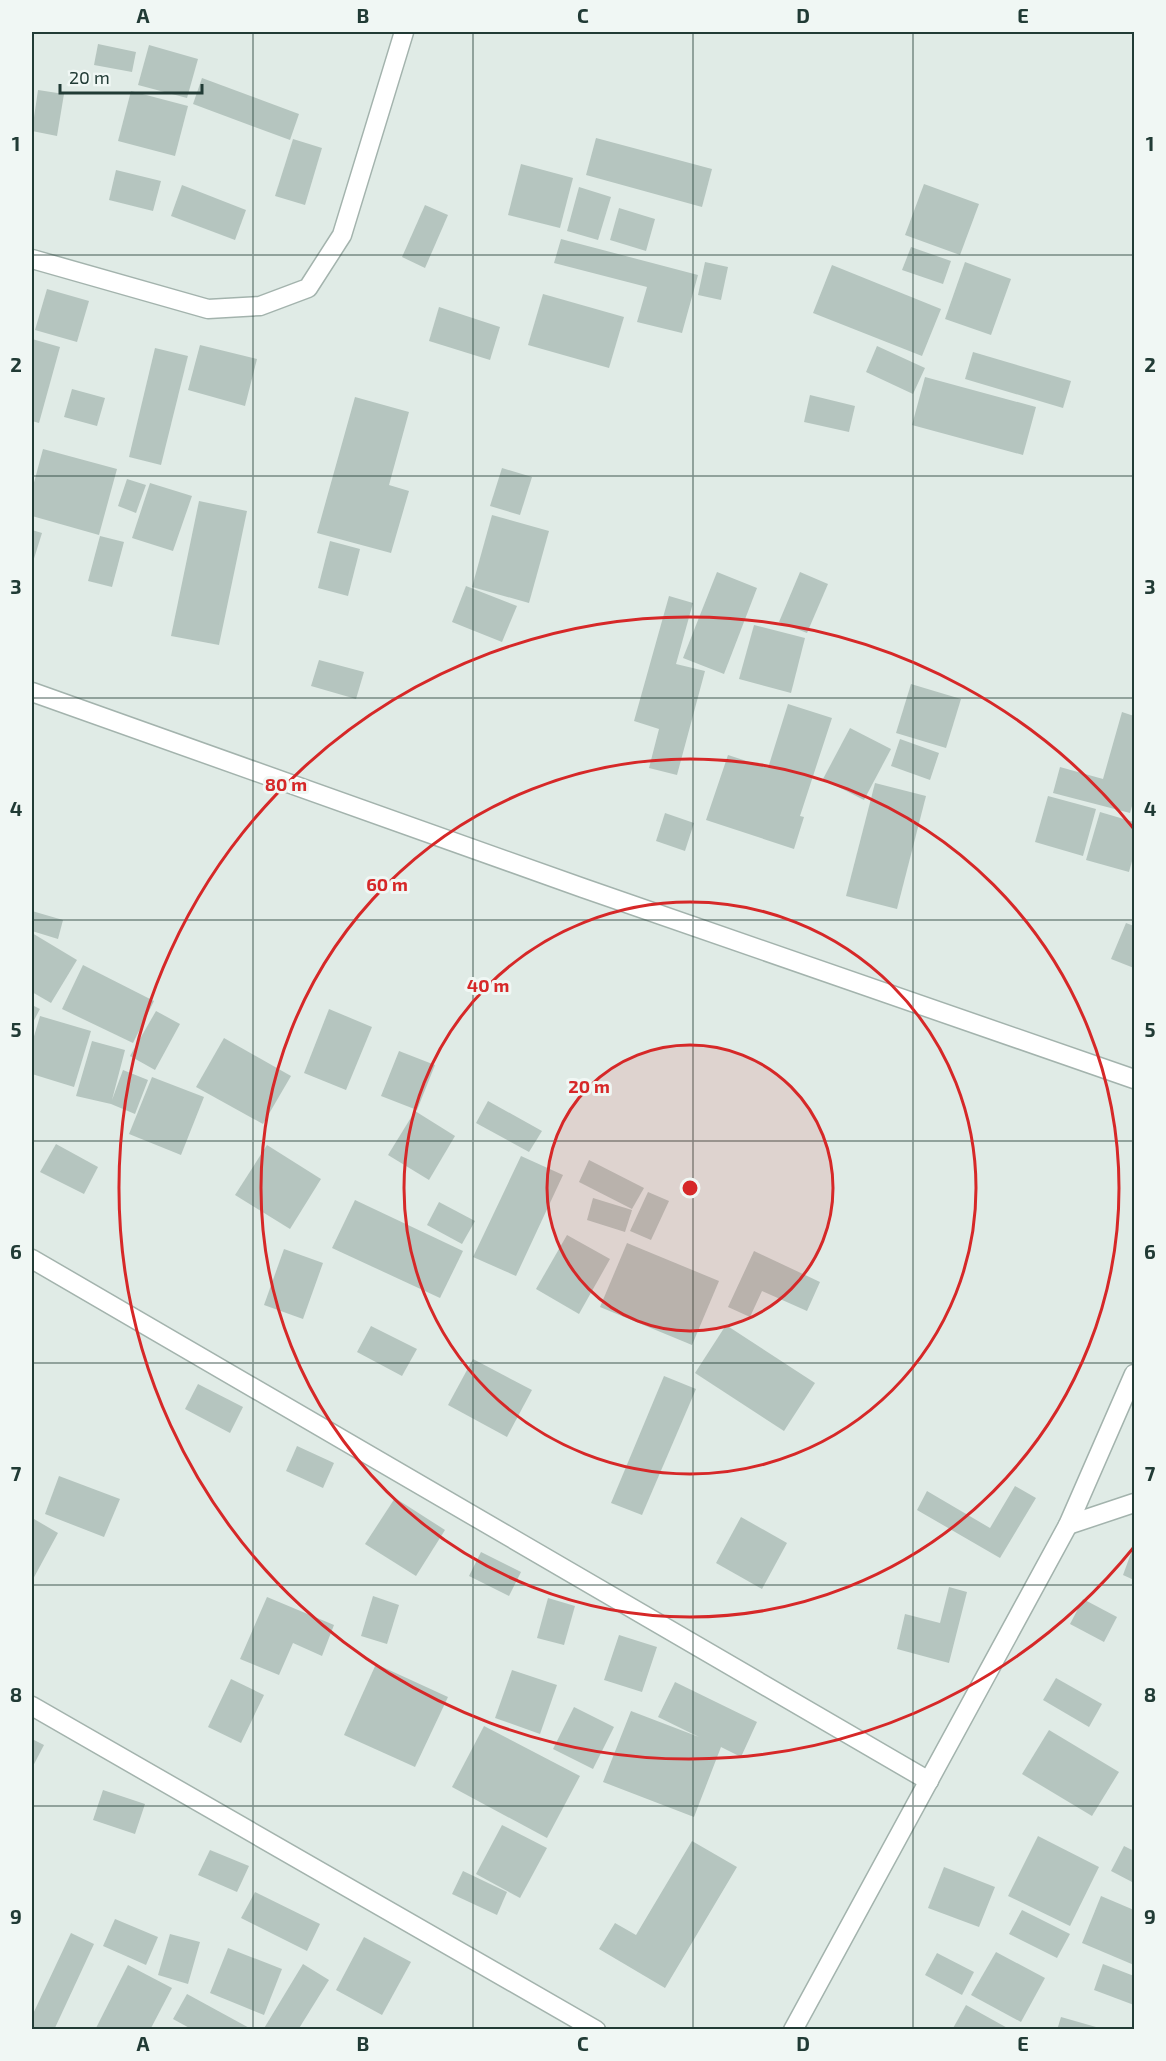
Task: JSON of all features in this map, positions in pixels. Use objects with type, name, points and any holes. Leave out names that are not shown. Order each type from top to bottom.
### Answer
[{"type":"street","points":[[32,259],[208,309],[260,306],[308,288],[342,235],[404,32]]},
{"type":"street","points":[[32,692],[583,888],[1134,1079]]},
{"type":"street","points":[[32,1259],[929,1781]]},
{"type":"street","points":[[793,2030],[1068,1525],[1134,1374]]},
{"type":"street","points":[[1068,1525],[1134,1503]]},
{"type":"street","points":[[32,1706],[596,2030]]},
{"type":"building","points":[[98,44],[136,52],[132,72],[94,65]]},
{"type":"building","points":[[149,45],[198,59],[187,98],[138,85]]},
{"type":"building","points":[[202,78],[299,114],[290,140],[193,104]]},
{"type":"building","points":[[38,90],[64,94],[57,136],[32,131]]},
{"type":"building","points":[[131,91],[188,106],[175,156],[118,141]]},
{"type":"building","points":[[596,138],[712,169],[702,207],[586,175]]},
{"type":"building","points":[[293,139],[322,148],[305,205],[275,196]]},
{"type":"building","points":[[521,164],[573,178],[560,228],[508,215]]},
{"type":"building","points":[[116,170],[161,181],[153,211],[109,200]]},
{"type":"building","points":[[924,184],[979,204],[960,255],[905,235]]},
{"type":"building","points":[[182,185],[246,210],[235,240],[171,216]]},
{"type":"building","points":[[579,187],[611,197],[598,240],[567,231]]},
{"type":"building","points":[[425,205],[448,215],[425,268],[402,257]]},
{"type":"building","points":[[619,208],[655,219],[646,251],[610,240]]},
{"type":"building","points":[[561,239],[698,275],[682,333],[637,322],[647,287],[554,263]]},
{"type":"building","points":[[911,247],[951,261],[943,284],[902,270]]},
{"type":"building","points":[[705,262],[728,267],[721,300],[698,295]]},
{"type":"building","points":[[965,262],[1011,279],[991,335],[945,319]]},
{"type":"building","points":[[832,265],[941,309],[922,356],[813,313]]},
{"type":"building","points":[[47,289],[89,301],[77,342],[35,330]]},
{"type":"building","points":[[543,294],[624,317],[609,368],[528,345]]},
{"type":"building","points":[[439,307],[500,327],[490,360],[429,341]]},
{"type":"building","points":[[32,339],[60,347],[39,423],[32,421]]},
{"type":"building","points":[[200,345],[257,359],[245,406],[188,390]]},
{"type":"building","points":[[877,346],[925,368],[913,394],[866,372]]},
{"type":"building","points":[[155,348],[188,356],[161,465],[129,457]]},
{"type":"building","points":[[973,352],[1071,381],[1063,408],[965,379]]},
{"type":"building","points":[[925,377],[1036,407],[1023,455],[912,425]]},
{"type":"building","points":[[72,389],[105,398],[97,426],[64,417]]},
{"type":"building","points":[[810,395],[855,406],[849,432],[804,422]]},
{"type":"building","points":[[355,397],[409,412],[389,485],[409,491],[391,553],[317,533]]},
{"type":"building","points":[[43,449],[117,469],[99,535],[32,516],[32,490]]},
{"type":"building","points":[[502,468],[532,477],[520,515],[490,506]]},
{"type":"building","points":[[127,479],[146,485],[136,513],[118,506]]},
{"type":"building","points":[[150,483],[192,496],[173,551],[132,538]]},
{"type":"building","points":[[199,501],[247,511],[219,645],[171,636]]},
{"type":"building","points":[[492,515],[549,531],[529,603],[472,587]]},
{"type":"building","points":[[32,530],[42,533],[32,565]]},
{"type":"building","points":[[100,536],[124,542],[112,587],[88,581]]},
{"type":"building","points":[[330,541],[360,549],[348,596],[318,588]]},
{"type":"building","points":[[717,572],[757,588],[724,674],[683,658]]},
{"type":"building","points":[[800,572],[828,584],[807,633],[779,622]]},
{"type":"building","points":[[466,586],[517,606],[502,642],[452,622]]},
{"type":"building","points":[[669,596],[693,603],[676,664],[705,671],[677,775],[649,768],[659,729],[634,721]]},
{"type":"building","points":[[754,625],[805,638],[791,693],[739,679]]},
{"type":"building","points":[[319,660],[364,672],[356,699],[311,686]]},
{"type":"building","points":[[911,684],[961,699],[946,748],[896,733]]},
{"type":"building","points":[[788,704],[832,718],[800,816],[804,817],[794,849],[706,820],[728,755],[768,768]]},
{"type":"building","points":[[1122,712],[1134,716],[1134,799],[1130,813],[1053,793],[1060,767],[1103,779]]},
{"type":"building","points":[[850,728],[891,749],[864,800],[823,779]]},
{"type":"building","points":[[900,739],[939,753],[930,780],[891,766]]},
{"type":"building","points":[[875,783],[926,796],[897,909],[846,896]]},
{"type":"building","points":[[1048,796],[1096,809],[1083,856],[1035,842]]},
{"type":"building","points":[[1100,812],[1134,822],[1134,854],[1129,872],[1086,860]]},
{"type":"building","points":[[665,813],[694,823],[685,851],[656,841]]},
{"type":"building","points":[[32,911],[63,920],[58,939],[32,931]]},
{"type":"building","points":[[1126,923],[1134,926],[1134,968],[1111,959]]},
{"type":"building","points":[[32,933],[77,960],[51,1003],[32,992]]},
{"type":"building","points":[[83,965],[154,1001],[133,1043],[62,1009]]},
{"type":"building","points":[[32,1005],[40,1009],[32,1024]]},
{"type":"building","points":[[329,1009],[372,1027],[346,1090],[304,1073]]},
{"type":"building","points":[[156,1011],[180,1024],[155,1070],[130,1056]]},
{"type":"building","points":[[40,1016],[91,1031],[74,1087],[32,1074],[32,1043]]},
{"type":"building","points":[[224,1038],[291,1076],[263,1124],[196,1087]]},
{"type":"building","points":[[92,1041],[125,1050],[112,1100],[123,1070],[148,1080],[135,1114],[111,1104],[76,1096]]},
{"type":"building","points":[[399,1051],[435,1065],[417,1110],[381,1096]]},
{"type":"building","points":[[152,1077],[204,1097],[181,1155],[129,1134]]},
{"type":"building","points":[[488,1101],[542,1131],[529,1152],[476,1123]]},
{"type":"building","points":[[415,1111],[455,1136],[429,1180],[388,1155]]},
{"type":"building","points":[[56,1144],[98,1167],[84,1194],[40,1172]]},
{"type":"building","points":[[267,1145],[321,1179],[290,1229],[235,1195]]},
{"type":"building","points":[[521,1156],[563,1175],[516,1276],[473,1257]]},
{"type":"building","points":[[589,1160],[644,1188],[632,1209],[579,1182]]},
{"type":"building","points":[[648,1192],[669,1201],[651,1240],[630,1231]]},
{"type":"building","points":[[593,1198],[632,1210],[625,1232],[587,1220]]},
{"type":"building","points":[[355,1200],[463,1251],[440,1298],[332,1248]]},
{"type":"building","points":[[439,1202],[475,1221],[462,1244],[427,1225]]},
{"type":"building","points":[[567,1235],[610,1259],[579,1314],[536,1289]]},
{"type":"building","points":[[627,1243],[719,1281],[692,1345],[600,1307]]},
{"type":"building","points":[[284,1249],[323,1263],[303,1319],[264,1305]]},
{"type":"building","points":[[754,1251],[820,1282],[807,1311],[762,1291],[750,1317],[728,1307]]},
{"type":"building","points":[[726,1325],[815,1383],[784,1431],[695,1373]]},
{"type":"building","points":[[371,1326],[417,1349],[402,1376],[357,1352]]},
{"type":"building","points":[[473,1359],[532,1390],[507,1437],[448,1405]]},
{"type":"building","points":[[664,1376],[696,1389],[642,1515],[611,1503]]},
{"type":"building","points":[[198,1384],[243,1407],[230,1433],[185,1409]]},
{"type":"building","points":[[297,1446],[334,1463],[323,1488],[286,1471]]},
{"type":"building","points":[[59,1476],[120,1499],[104,1537],[45,1514]]},
{"type":"building","points":[[1015,1486],[1036,1498],[1000,1558],[917,1510],[927,1491],[990,1528]]},
{"type":"building","points":[[395,1498],[445,1530],[416,1576],[365,1544]]},
{"type":"building","points":[[741,1517],[787,1543],[762,1589],[716,1563]]},
{"type":"building","points":[[34,1519],[58,1533],[32,1581],[32,1524]]},
{"type":"building","points":[[1134,1545],[1134,1580],[1123,1575]]},
{"type":"building","points":[[481,1552],[521,1572],[509,1596],[469,1576]]},
{"type":"building","points":[[949,1587],[967,1592],[949,1663],[897,1649],[905,1614],[940,1623]]},
{"type":"building","points":[[373,1596],[399,1605],[387,1644],[361,1636]]},
{"type":"building","points":[[267,1597],[334,1625],[322,1656],[293,1643],[279,1675],[240,1659]]},
{"type":"building","points":[[548,1598],[575,1606],[564,1645],[537,1638]]},
{"type":"building","points":[[1083,1599],[1117,1617],[1104,1642],[1070,1624]]},
{"type":"building","points":[[619,1635],[657,1647],[642,1692],[604,1680]]},
{"type":"building","points":[[376,1664],[448,1697],[415,1767],[344,1735]]},
{"type":"building","points":[[512,1670],[557,1685],[540,1734],[495,1718]]},
{"type":"building","points":[[1056,1678],[1102,1704],[1089,1727],[1043,1700]]},
{"type":"building","points":[[231,1679],[264,1695],[241,1743],[208,1727]]},
{"type":"building","points":[[675,1682],[757,1722],[741,1757],[721,1747],[694,1817],[603,1782],[631,1711],[699,1737],[658,1717]]},
{"type":"building","points":[[574,1707],[614,1727],[593,1769],[553,1749]]},
{"type":"building","points":[[484,1726],[580,1776],[547,1838],[452,1787]]},
{"type":"building","points":[[1049,1730],[1119,1772],[1092,1816],[1022,1774]]},
{"type":"building","points":[[32,1739],[44,1745],[32,1768]]},
{"type":"building","points":[[103,1790],[145,1804],[135,1834],[93,1820]]},
{"type":"building","points":[[502,1825],[547,1848],[520,1898],[476,1874]]},
{"type":"building","points":[[1038,1836],[1099,1867],[1070,1926],[1008,1896]]},
{"type":"building","points":[[692,1841],[737,1867],[665,1988],[599,1949],[615,1923],[636,1935]]},
{"type":"building","points":[[1124,1846],[1134,1851],[1134,1883],[1111,1871]]},
{"type":"building","points":[[210,1850],[249,1866],[237,1892],[198,1875]]},
{"type":"building","points":[[944,1867],[995,1887],[979,1927],[928,1908]]},
{"type":"building","points":[[463,1871],[507,1892],[497,1915],[452,1894]]},
{"type":"building","points":[[255,1892],[320,1924],[307,1951],[241,1918]]},
{"type":"building","points":[[1101,1896],[1134,1910],[1134,1965],[1082,1943]]},
{"type":"building","points":[[1022,1910],[1070,1934],[1057,1958],[1009,1934]]},
{"type":"building","points":[[115,1919],[158,1937],[146,1965],[103,1946]]},
{"type":"building","points":[[71,1933],[94,1944],[54,2030],[32,2030],[32,2016]]},
{"type":"building","points":[[170,1934],[200,1942],[188,1984],[158,1975]]},
{"type":"building","points":[[364,1937],[411,1962],[382,2015],[336,1990]]},
{"type":"building","points":[[228,1948],[282,1969],[264,2015],[210,1993]]},
{"type":"building","points":[[996,1952],[1045,1978],[1021,2022],[971,1995]]},
{"type":"building","points":[[937,1953],[974,1972],[962,1995],[925,1975]]},
{"type":"building","points":[[303,1964],[329,1980],[298,2030],[263,2030]]},
{"type":"building","points":[[1103,1964],[1134,1976],[1134,2005],[1094,1990]]},
{"type":"building","points":[[128,1965],[172,1988],[150,2030],[95,2030]]},
{"type":"building","points":[[187,1994],[253,2030],[193,2030],[173,2019]]},
{"type":"building","points":[[966,2005],[1011,2030],[952,2030]]},
{"type":"building","points":[[1061,2017],[1103,2029],[1103,2030],[1057,2030]]}]
